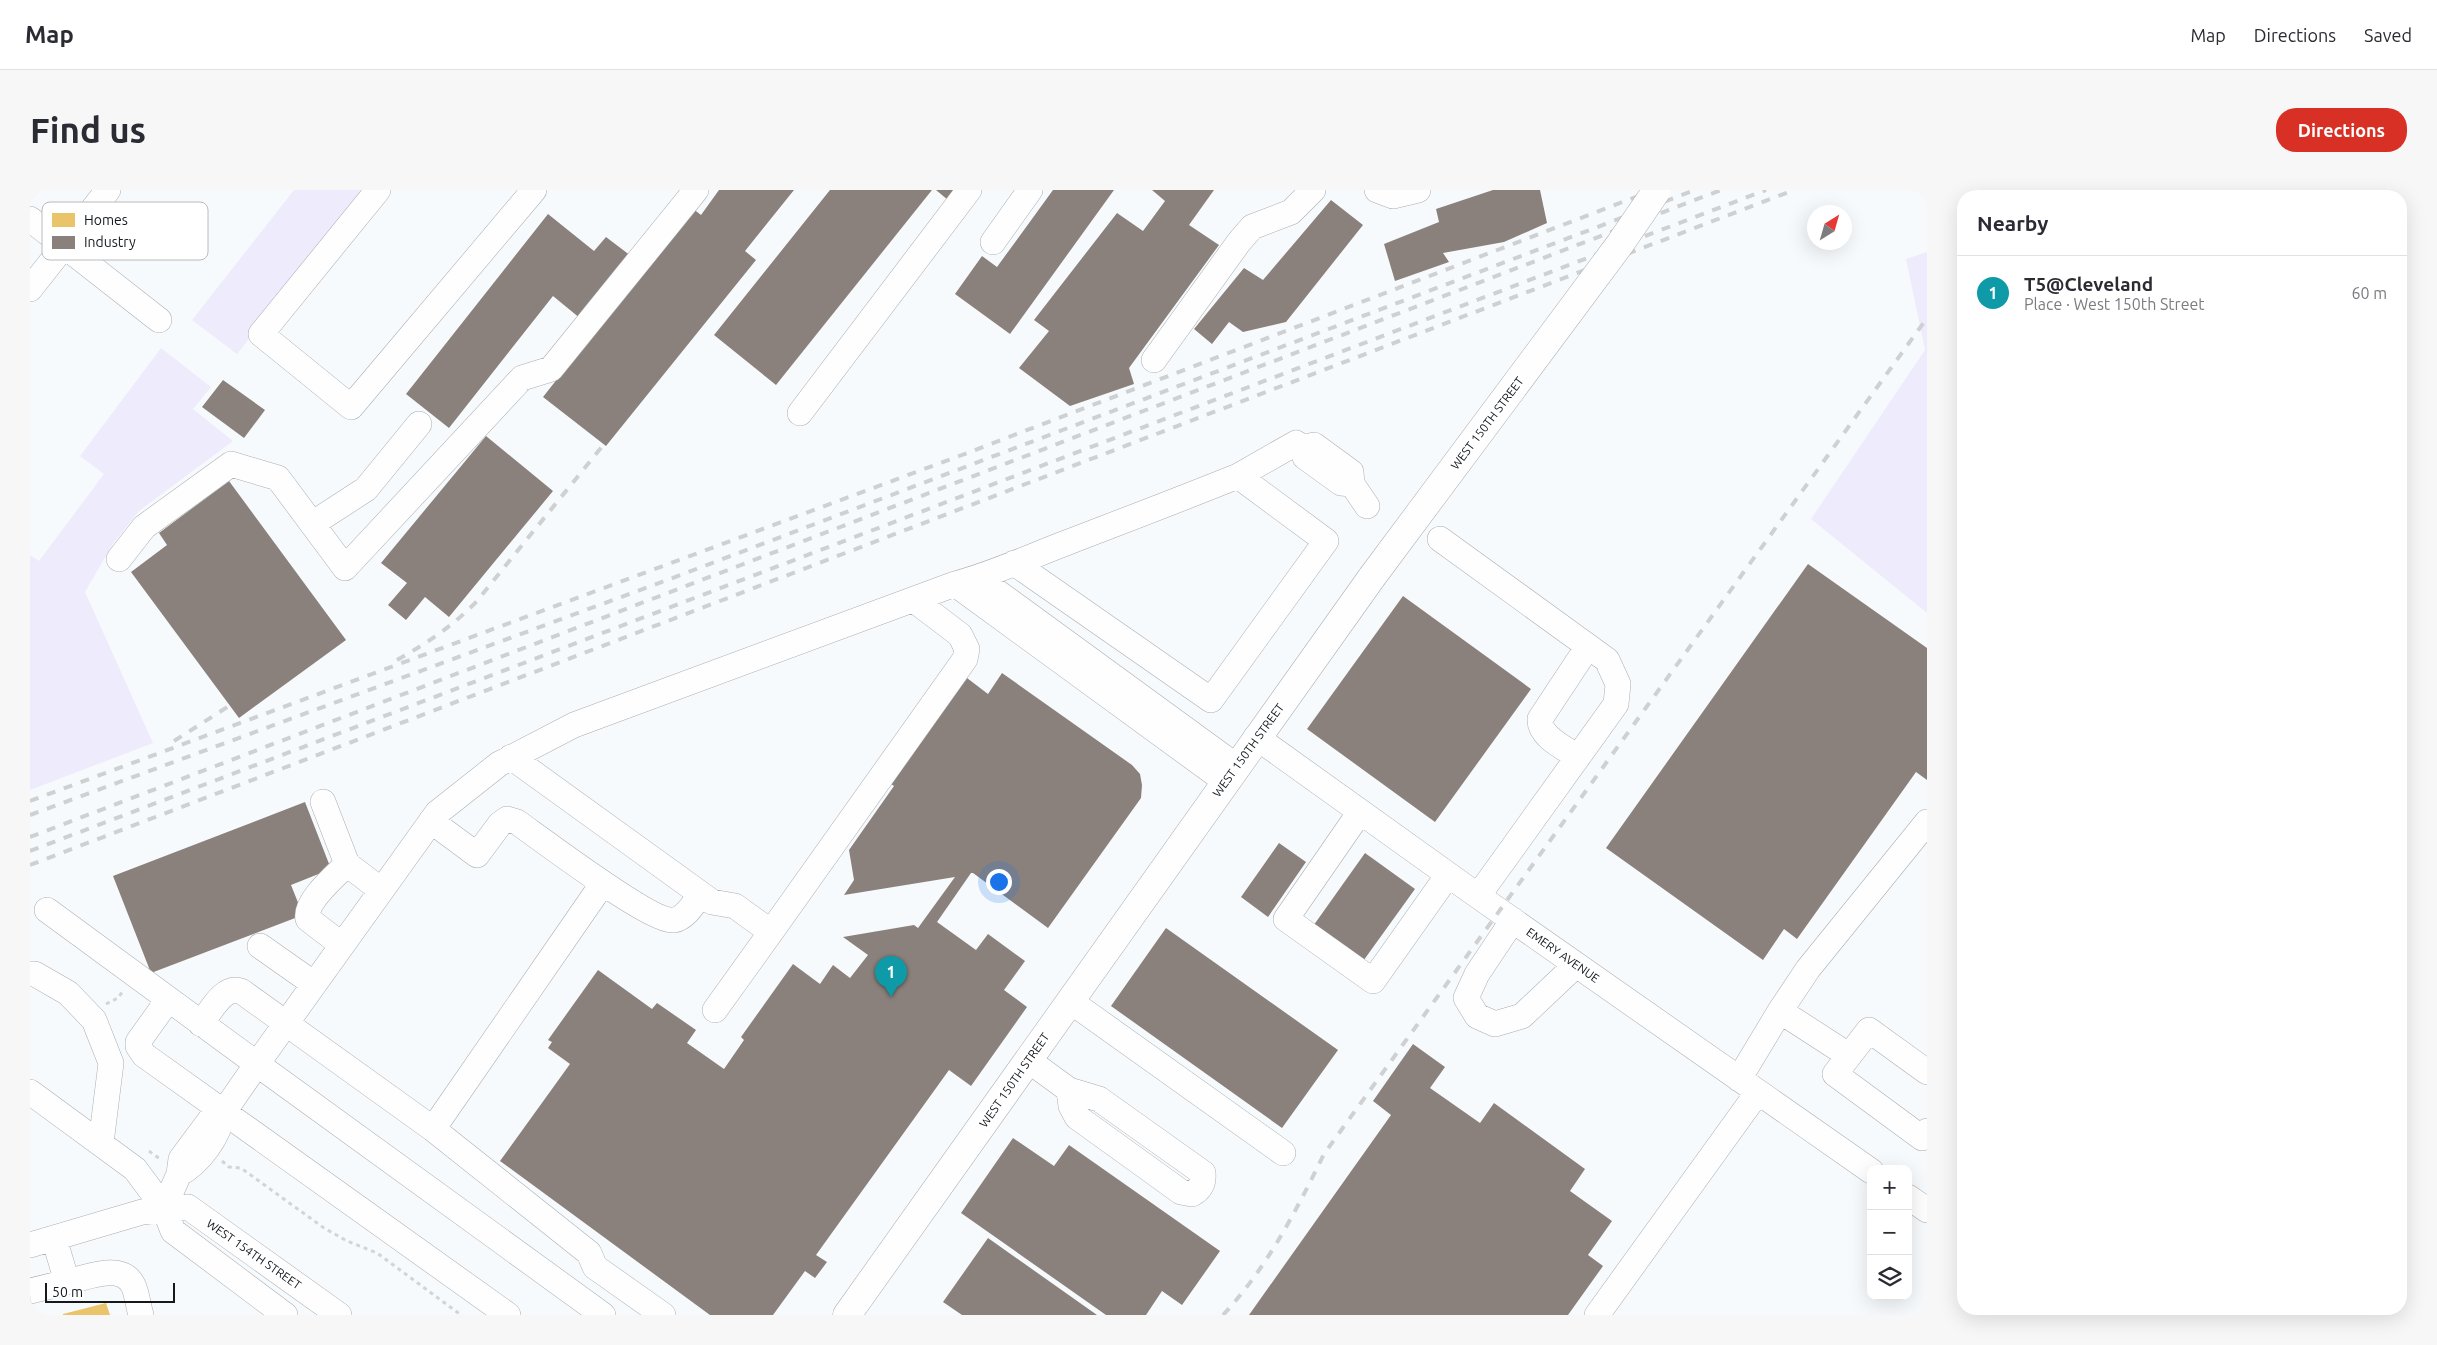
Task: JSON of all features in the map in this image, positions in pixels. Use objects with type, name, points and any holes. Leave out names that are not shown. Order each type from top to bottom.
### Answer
[{"type":"main road","name":"WEST 150TH STREET","points":[[847,1315],[1256,737],[1372,577],[1620,244],[1657,190]]},
{"type":"street","points":[[98,202],[108,190]]},
{"type":"street","points":[[378,190],[261,334],[351,407],[534,190]]},
{"type":"street","points":[[119,559],[144,527],[231,464],[278,478],[345,568],[522,378],[551,369],[696,190]]},
{"type":"street","points":[[800,414],[970,190]]},
{"type":"street","points":[[993,242],[1030,190]]},
{"type":"street","points":[[1154,360],[1238,242],[1252,227],[1291,212],[1313,190]]},
{"type":"street","points":[[1377,190],[1393,196],[1418,190]]},
{"type":"street","points":[[30,219],[42,228]]},
{"type":"street","points":[[30,289],[52,260]]},
{"type":"street","points":[[83,260],[158,320]]},
{"type":"street","points":[[312,524],[366,489],[419,424]]},
{"type":"street","points":[[164,1208],[179,1174],[192,1167],[221,1127],[223,1113],[431,821],[453,799],[510,757],[583,722],[1014,563],[1238,476],[1296,443],[1304,448],[1305,457],[1341,483],[1352,484],[1367,506]]},
{"type":"street","points":[[1014,563],[1211,700],[1326,541],[1238,476]]},
{"type":"street","points":[[1440,539],[1607,660],[1618,684],[1616,704],[1478,896]]},
{"type":"street","points":[[966,581],[1231,774]]},
{"type":"street","points":[[715,1010],[965,658],[967,649],[960,635],[914,600]]},
{"type":"street","points":[[1578,756],[1545,733],[1540,725],[1540,719],[1581,658]]},
{"type":"street","name":"EMERY AVENUE","points":[[1256,737],[1478,896],[1867,1168]]},
{"type":"street","points":[[510,757],[712,902],[734,906],[771,932]]},
{"type":"street","points":[[323,802],[347,864],[381,890]]},
{"type":"street","points":[[1360,812],[1286,919],[1373,981],[1448,874]]},
{"type":"street","points":[[431,821],[477,855],[500,824],[507,819],[517,822],[603,883],[657,916],[672,920],[683,915],[701,894]]},
{"type":"street","points":[[1607,1311],[1748,1085],[1780,1011],[1808,969],[1927,822]]},
{"type":"street","points":[[342,945],[308,919],[307,914],[308,909],[324,886],[347,864]]},
{"type":"street","points":[[433,1129],[603,883]]},
{"type":"street","points":[[47,910],[168,1000],[603,1315]]},
{"type":"street","points":[[1513,920],[1477,974],[1466,998],[1477,1016],[1495,1024],[1522,1016],[1576,965]]},
{"type":"street","points":[[260,946],[314,984]]},
{"type":"street","points":[[30,974],[35,974],[68,993],[94,1020],[111,1063],[101,1144]]},
{"type":"street","points":[[201,1024],[227,991],[234,988],[241,991],[287,1022],[433,1129],[589,1253],[602,1256],[676,1307],[679,1315]]},
{"type":"street","points":[[168,1000],[138,1042],[140,1051],[223,1113],[508,1315]]},
{"type":"street","points":[[1070,1001],[1283,1153]]},
{"type":"street","points":[[1780,1011],[1848,1055]]},
{"type":"street","points":[[1927,1072],[1868,1030],[1835,1074],[1922,1138],[1927,1131]]},
{"type":"street","points":[[1028,1060],[1069,1090],[1099,1098],[1203,1173],[1204,1181],[1198,1190],[1192,1194],[1181,1192],[1077,1117],[1071,1106],[1069,1090]]},
{"type":"street","points":[[30,1092],[135,1169],[164,1208],[173,1231],[286,1315]]},
{"type":"street","points":[[1912,1200],[1927,1210]]},
{"type":"street","name":"WEST 154TH STREET","points":[[30,1245],[142,1212],[164,1208],[188,1207],[339,1315]]},
{"type":"street","points":[[54,1238],[67,1282]]},
{"type":"street","points":[[589,1253],[595,1267],[663,1315]]},
{"type":"street","points":[[30,1290],[110,1272],[127,1277],[132,1285],[141,1315]]},
{"type":"path","points":[[104,1005],[118,998],[127,984]]},
{"type":"path","points":[[218,1158],[229,1167],[241,1168],[324,1228],[347,1241],[377,1253],[461,1315]]},
{"type":"shaded area","points":[[294,190],[367,190],[237,354],[192,320]]},
{"type":"shaded area","points":[[1927,252],[1927,613],[1811,519],[1925,350],[1906,259]]},
{"type":"shaded area","points":[[161,348],[211,387],[193,409],[233,441],[139,511],[114,542],[85,592],[153,743],[30,790],[30,555],[39,561],[104,474],[80,456]]},
{"type":"building: Homes","points":[[106,1303],[110,1315],[63,1315],[63,1314]]},
{"type":"building: Industry","points":[[719,190],[794,190],[745,251],[756,260],[606,446],[543,397],[692,208],[701,215]]},
{"type":"building: Industry","points":[[830,190],[932,190],[776,385],[714,335]]},
{"type":"building: Industry","points":[[936,190],[956,190],[948,200]]},
{"type":"building: Industry","points":[[1053,190],[1114,190],[1010,334],[955,294],[982,256],[997,267]]},
{"type":"building: Industry","points":[[1152,190],[1214,190],[1189,225],[1219,245],[1129,368],[1134,384],[1070,406],[1019,368],[1049,331],[1034,320],[1117,213],[1143,231],[1165,201]]},
{"type":"building: Industry","points":[[1493,190],[1540,190],[1547,223],[1504,242],[1443,253],[1449,262],[1395,281],[1384,244],[1439,222],[1436,209]]},
{"type":"building: Industry","points":[[1331,200],[1363,225],[1286,322],[1243,332],[1229,322],[1212,344],[1194,329],[1244,268],[1263,280]]},
{"type":"building: Industry","points":[[548,214],[594,251],[606,237],[631,256],[581,319],[553,296],[449,428],[406,394]]},
{"type":"building: Industry","points":[[223,380],[265,410],[244,438],[202,407]]},
{"type":"building: Industry","points":[[486,436],[553,491],[449,617],[425,597],[406,620],[388,605],[407,583],[381,563]]},
{"type":"building: Industry","points":[[229,481],[346,640],[239,718],[131,572],[167,545],[159,533]]},
{"type":"building: Industry","points":[[1808,564],[1927,648],[1927,780],[1916,772],[1797,939],[1784,929],[1763,960],[1606,848]]},
{"type":"building: Industry","points":[[1403,596],[1531,689],[1435,822],[1307,729]]},
{"type":"building: Industry","points":[[1002,673],[1132,765],[1140,774],[1142,785],[1141,798],[1048,928],[971,873],[937,922],[976,950],[988,934],[1025,961],[1004,990],[1027,1007],[971,1086],[949,1070],[816,1255],[827,1262],[815,1278],[805,1271],[773,1315],[710,1315],[500,1161],[570,1064],[548,1048],[552,1042],[548,1040],[598,970],[652,1009],[657,1003],[696,1030],[687,1043],[724,1069],[744,1040],[741,1037],[793,964],[820,984],[833,965],[850,978],[868,955],[843,937],[914,925],[918,928],[955,877],[844,895],[854,880],[849,850],[894,786],[891,784],[967,678],[988,694]]},
{"type":"building: Industry","points":[[305,802],[331,869],[291,885],[303,915],[151,973],[113,876]]},
{"type":"building: Industry","points":[[1279,843],[1306,862],[1268,917],[1241,897]]},
{"type":"building: Industry","points":[[1365,853],[1415,889],[1361,964],[1311,929]]},
{"type":"building: Industry","points":[[1166,928],[1338,1050],[1282,1128],[1111,1006]]},
{"type":"building: Industry","points":[[1413,1044],[1445,1067],[1430,1088],[1480,1123],[1494,1103],[1585,1169],[1570,1191],[1612,1221],[1588,1255],[1603,1266],[1568,1315],[1249,1315],[1391,1115],[1373,1101]]},
{"type":"building: Industry","points":[[1013,1138],[1054,1166],[1069,1145],[1220,1251],[1182,1305],[1162,1291],[1146,1315],[1106,1315],[961,1213]]},
{"type":"building: Industry","points":[[988,1238],[1097,1315],[962,1315],[943,1302]]},
{"type":"railway","points":[[30,801],[962,455],[1654,190]]},
{"type":"railway","points":[[30,815],[670,579],[1695,190]]},
{"type":"railway","points":[[30,837],[1721,190]]},
{"type":"railway","points":[[30,851],[1766,190]]},
{"type":"railway","points":[[30,865],[1794,190]]},
{"type":"railway","points":[[1223,1315],[1239,1297],[1280,1238],[1324,1154],[1927,318]]},
{"type":"railway","points":[[397,660],[439,634],[477,601],[604,444]]},
{"type":"railway","points":[[174,741],[229,706]]},
{"type":"place","name":"T5@Cleveland","points":[[891,997]]}]
